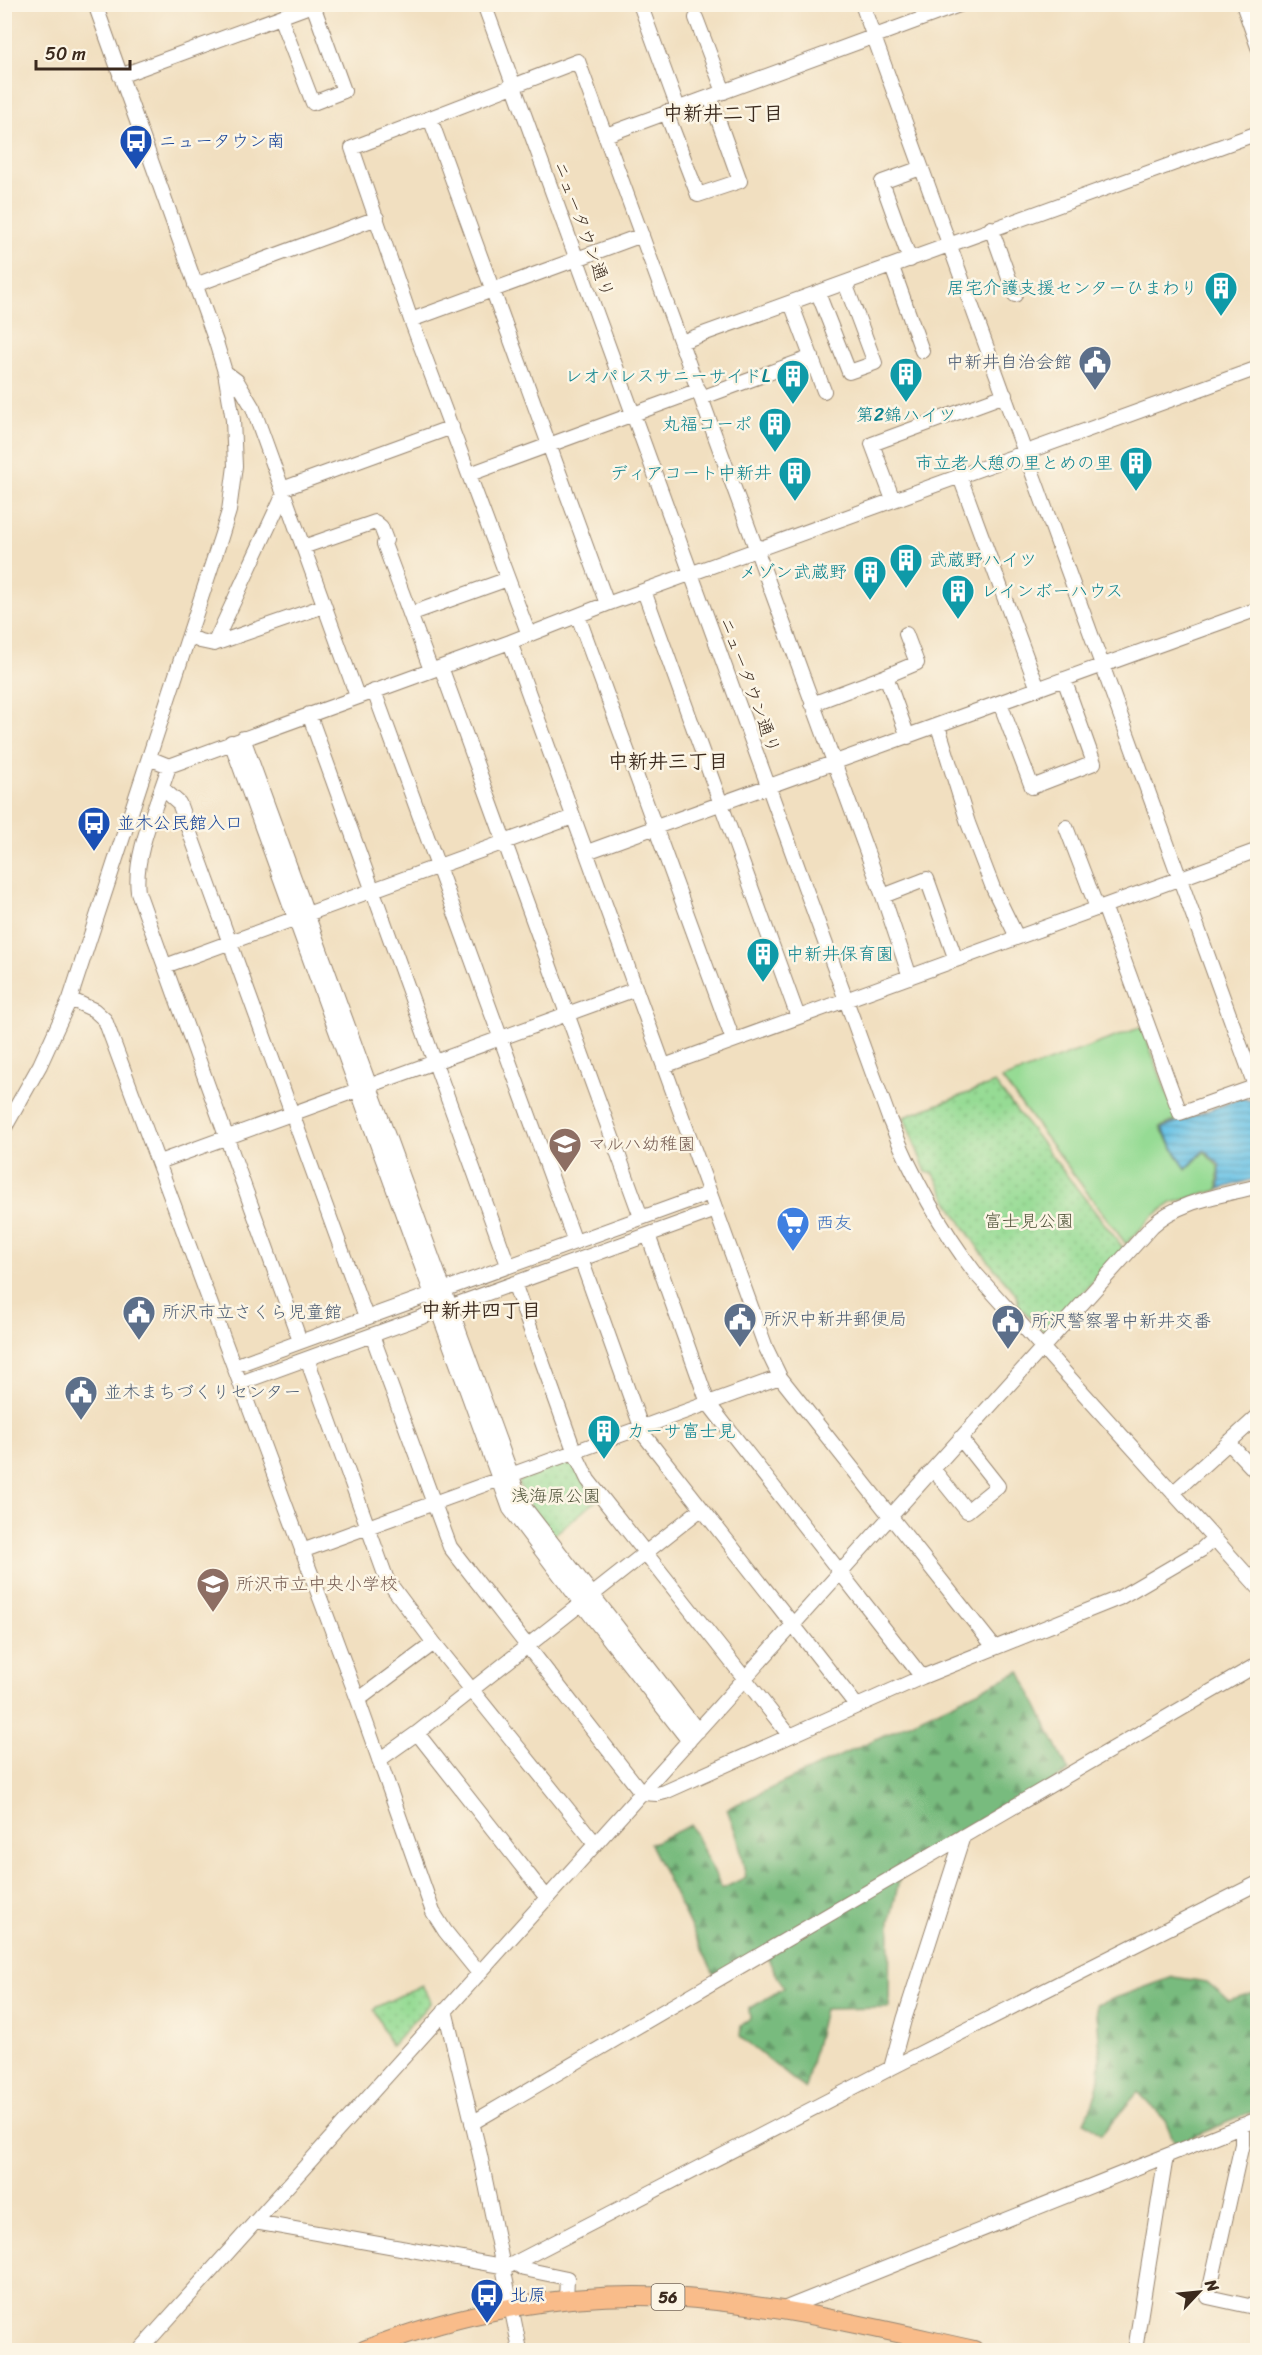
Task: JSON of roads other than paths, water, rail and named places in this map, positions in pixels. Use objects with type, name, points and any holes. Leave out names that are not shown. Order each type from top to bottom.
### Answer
[{"type":"main road","name":"56","points":[[364,2350],[441,2325],[511,2309],[566,2300],[669,2297],[781,2310],[974,2350]]},
{"type":"street","points":[[4,1129],[40,1065],[70,999],[222,537],[233,489],[236,445],[225,372],[95,4]]},
{"type":"street","name":"ニュータウン通り","points":[[484,4],[846,1000],[896,1134],[932,1209],[971,1267],[1257,1587]]},
{"type":"street","points":[[640,4],[698,195],[740,181],[710,97]]},
{"type":"street","points":[[862,4],[1256,1090],[1180,1113],[1100,907],[1066,827]]},
{"type":"street","points":[[606,135],[962,4]]},
{"type":"street","points":[[1243,4],[1257,47]]},
{"type":"street","points":[[120,76],[288,12],[314,5],[344,91],[312,103],[288,12]]},
{"type":"street","points":[[696,18],[724,92]]},
{"type":"street","points":[[529,634],[411,320],[352,148],[579,61],[910,977]]},
{"type":"street","points":[[430,118],[607,604]]},
{"type":"street","points":[[681,342],[1257,133]]},
{"type":"street","points":[[910,260],[882,182],[921,168]]},
{"type":"street","points":[[195,285],[377,219]]},
{"type":"street","points":[[991,228],[1015,295]]},
{"type":"street","points":[[411,320],[642,235]]},
{"type":"street","points":[[891,267],[922,351]]},
{"type":"street","points":[[818,293],[849,372],[875,363],[845,283]]},
{"type":"street","points":[[791,303],[824,391]]},
{"type":"street","points":[[470,474],[633,415],[812,357]]},
{"type":"street","points":[[149,758],[170,766],[510,642],[607,604],[1257,368]]},
{"type":"street","points":[[225,372],[237,381],[253,408],[357,696]]},
{"type":"street","points":[[893,500],[872,444],[1005,395]]},
{"type":"street","points":[[214,644],[283,491],[452,427]]},
{"type":"street","points":[[960,477],[1038,689]]},
{"type":"street","points":[[303,547],[375,522],[381,527],[386,540],[384,544],[410,614],[436,668],[504,843],[641,1217]]},
{"type":"street","points":[[410,614],[508,579]]},
{"type":"street","points":[[644,591],[798,1017]]},
{"type":"street","points":[[189,636],[214,644],[324,606]]},
{"type":"street","points":[[587,852],[722,805],[1257,609]]},
{"type":"street","points":[[578,616],[733,1040]]},
{"type":"street","points":[[812,704],[917,663],[906,634]]},
{"type":"street","points":[[510,642],[761,1337],[780,1377],[994,1647]]},
{"type":"street","points":[[886,676],[908,736]]},
{"type":"street","points":[[1000,703],[1032,787],[1094,764],[1064,680]]},
{"type":"street","points":[[374,691],[575,1242]]},
{"type":"street","points":[[309,714],[508,1265]]},
{"type":"street","points":[[938,726],[968,823],[993,888],[1017,938]]},
{"type":"street","points":[[237,740],[505,1477],[586,1599],[694,1736]]},
{"type":"street","points":[[170,766],[138,859],[136,880],[142,906],[300,1341]]},
{"type":"street","points":[[162,788],[179,803],[366,1317]]},
{"type":"street","points":[[165,966],[573,817]]},
{"type":"street","points":[[664,1066],[1257,850]]},
{"type":"street","points":[[882,896],[927,879],[956,960]]},
{"type":"street","points":[[159,1162],[636,988]]},
{"type":"street","points":[[70,999],[94,1010],[105,1020],[358,1700],[433,1912],[445,1931],[478,1972]]},
{"type":"street","points":[[140,2350],[478,1972],[489,1963],[1041,1348],[1163,1216],[1192,1203],[1257,1186]]},
{"type":"street","points":[[234,1366],[710,1193]]},
{"type":"street","points":[[240,1383],[716,1210]]},
{"type":"street","points":[[648,1234],[708,1403],[922,1677]]},
{"type":"street","points":[[580,1259],[644,1435],[857,1706]]},
{"type":"street","points":[[514,1283],[575,1453],[588,1480],[790,1736]]},
{"type":"street","points":[[372,1335],[450,1547],[642,1793],[665,1792],[922,1677],[1119,1598],[1202,1550],[1213,1539]]},
{"type":"street","points":[[307,1359],[387,1580],[595,1843]]},
{"type":"street","points":[[302,1551],[780,1377]]},
{"type":"street","points":[[1173,1493],[1257,1416]]},
{"type":"street","points":[[933,1469],[967,1511],[998,1486],[960,1438]]},
{"type":"street","points":[[1228,1442],[1257,1474]]},
{"type":"street","points":[[379,1760],[417,1733],[701,1509]]},
{"type":"street","points":[[358,1700],[434,1642]]},
{"type":"street","points":[[472,2123],[1257,1664]]},
{"type":"street","points":[[417,1733],[547,1898]]},
{"type":"street","points":[[891,2068],[904,2019],[963,1836]]},
{"type":"street","points":[[508,2264],[1257,1883]]},
{"type":"street","points":[[445,2010],[508,2264],[511,2309],[520,2350]]},
{"type":"street","points":[[781,2310],[1257,2120]]},
{"type":"street","points":[[1242,2125],[1242,2144],[1208,2297],[1257,2308]]},
{"type":"street","points":[[1135,2350],[1166,2156]]},
{"type":"street","points":[[255,2222],[508,2264],[567,2278],[566,2300]]},
{"type":"water","points":[[1241,1098],[1255,1102],[1258,1107],[1257,1178],[1220,1189],[1220,1165],[1204,1150],[1186,1169],[1162,1128]]},
{"type":"waterway","points":[[1253,4],[1258,9]]},
{"type":"place","name":"ニュータウン南","points":[[136,170]]},
{"type":"place","name":"居宅介護支援センターひまわり","points":[[1221,317]]},
{"type":"place","name":"中新井自治会館","points":[[1095,391]]},
{"type":"place","name":"第2錦ハイツ","points":[[906,403]]},
{"type":"place","name":"レオパレスサニーサイドL","points":[[793,405]]},
{"type":"place","name":"丸福コーポ","points":[[775,453]]},
{"type":"place","name":"市立老人憩の里とめの里","points":[[1136,492]]},
{"type":"place","name":"ディアコート中新井","points":[[795,502]]},
{"type":"place","name":"武蔵野ハイツ","points":[[906,589]]},
{"type":"place","name":"メゾン武蔵野","points":[[870,601]]},
{"type":"place","name":"レインボーハウス","points":[[958,620]]},
{"type":"place","name":"並木公民館入口","points":[[94,852]]},
{"type":"place","name":"中新井保育園","points":[[763,983]]},
{"type":"place","name":"マルハ幼稚園","points":[[565,1173]]},
{"type":"place","name":"西友","points":[[793,1252]]},
{"type":"place","name":"所沢市立さくら児童館","points":[[139,1341]]},
{"type":"place","name":"所沢中新井郵便局","points":[[740,1348]]},
{"type":"place","name":"所沢警察署中新井交番","points":[[1008,1350]]},
{"type":"place","name":"並木まちづくりセンター","points":[[81,1421]]},
{"type":"place","name":"カーサ富士見","points":[[604,1460]]},
{"type":"place","name":"所沢市立中央小学校","points":[[213,1613]]},
{"type":"place","name":"北原","points":[[487,2324]]},
{"type":"district","name":"中新井二丁目","points":[[723,113]]},
{"type":"district","name":"中新井三丁目","points":[[668,761]]},
{"type":"district","name":"中新井四丁目","points":[[481,1310]]},
{"type":"park label","name":"富士見公園","points":[[1029,1221]]},
{"type":"park label","name":"浅海原公園","points":[[556,1496]]}]
